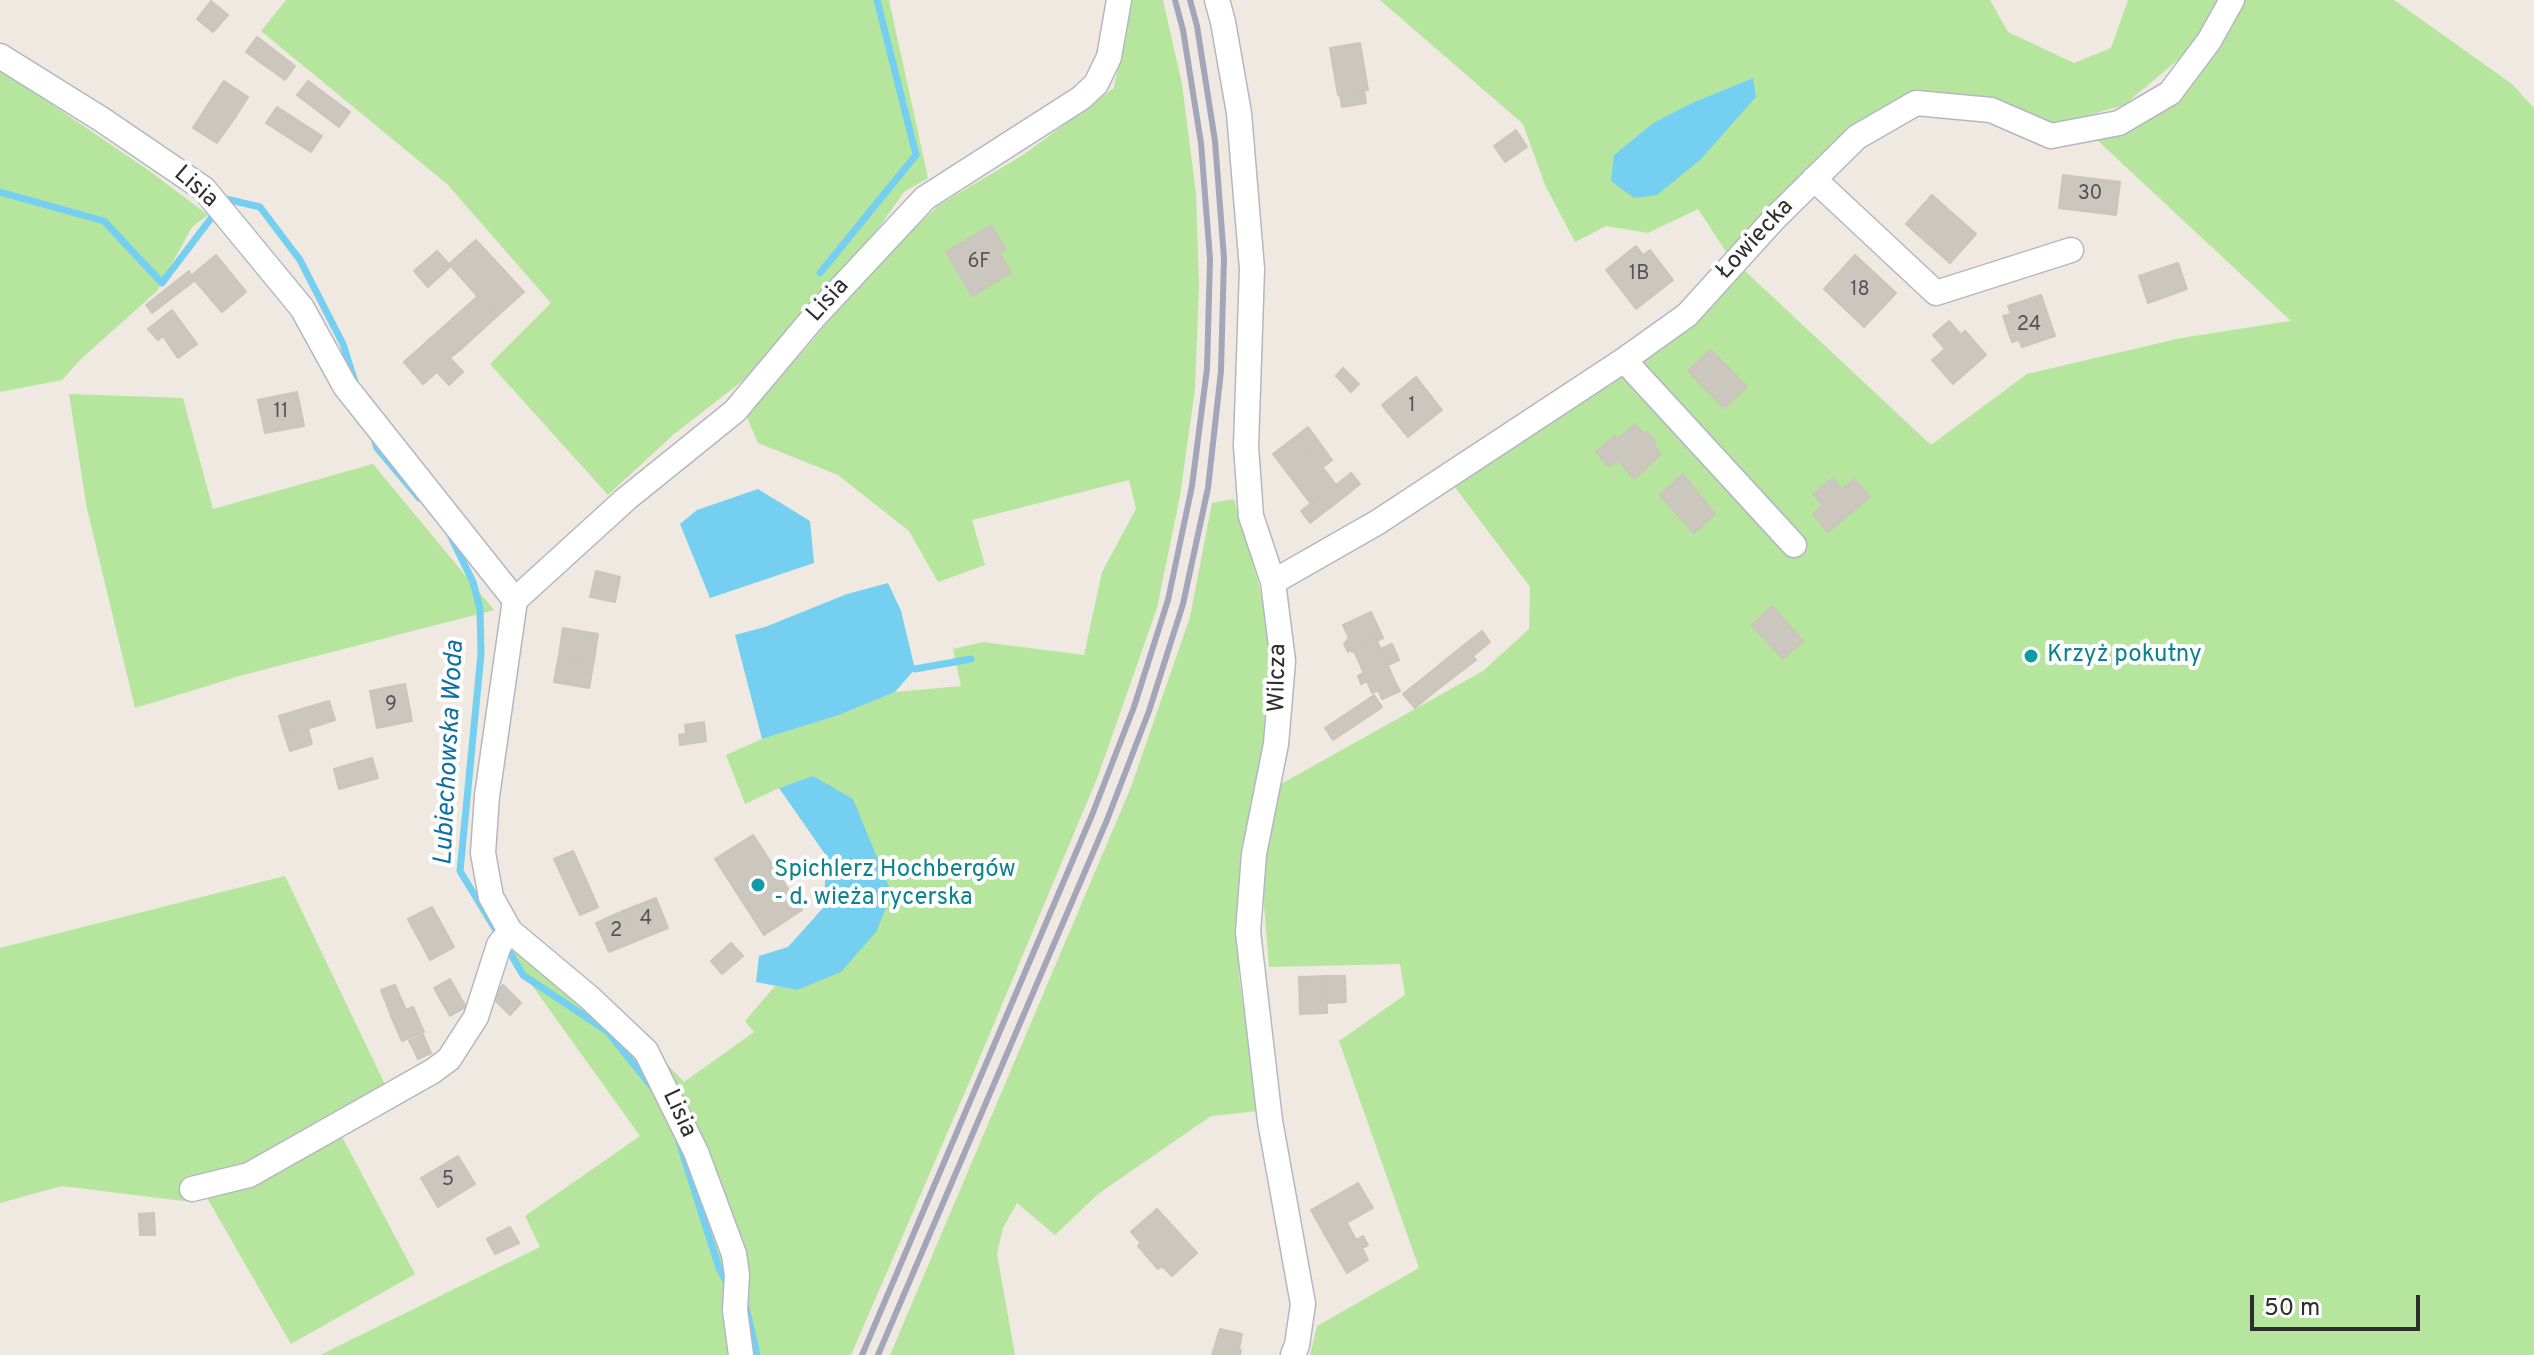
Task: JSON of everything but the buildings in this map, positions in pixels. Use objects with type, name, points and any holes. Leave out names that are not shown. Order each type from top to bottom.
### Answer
[{"type":"street","name":"Lisia","points":[[741,1355],[735,1310],[737,1275],[734,1254],[696,1152],[646,1051],[590,998],[510,931],[491,897],[483,853],[487,796],[515,600],[626,499],[735,411],[814,317],[925,198],[1081,98],[1096,84],[1109,57],[1119,0]]},
{"type":"street","name":"Wilcza","points":[[1217,0],[1235,84],[1243,145],[1252,269],[1246,446],[1251,516],[1273,582],[1283,661],[1276,744],[1254,854],[1248,932],[1270,1121],[1303,1304],[1293,1355]]},
{"type":"street","name":"Łowiecka","points":[[1273,582],[1378,522],[1687,315],[1774,219],[1857,137],[1916,103],[1991,110],[2051,136],[2119,123],[2170,93],[2209,41],[2232,0]]},
{"type":"street","name":"Lisia","points":[[0,56],[204,189],[302,308],[345,386],[515,600]]},
{"type":"street","points":[[1814,179],[1936,293],[2071,250]]},
{"type":"street","points":[[1624,360],[1794,545]]},
{"type":"street","points":[[192,1189],[249,1175],[449,1059],[476,1017],[499,945],[510,931]]},
{"type":"green space","points":[[286,0],[889,0],[928,178],[904,192],[865,247],[741,382],[673,435],[608,495],[490,364],[551,303],[447,184],[261,31]]},
{"type":"green space","points":[[1130,0],[1163,0],[1182,84],[1196,193],[1199,285],[1195,389],[1180,496],[1157,608],[1098,776],[851,1355],[320,1355],[540,1247],[525,1216],[640,1136],[506,949],[595,989],[684,1082],[754,1032],[745,1021],[775,986],[798,990],[876,932],[813,776],[745,804],[726,755],[762,739],[839,715],[895,692],[961,686],[953,649],[983,642],[1084,655],[1102,572],[1136,509],[1129,480],[972,520],[985,565],[938,582],[909,531],[838,475],[758,443],[746,415],[874,266],[939,205],[1023,155],[1114,88]]},
{"type":"green space","points":[[1380,0],[1990,0],[2008,32],[2074,63],[2111,48],[2128,0],[2222,0],[2191,49],[2124,105],[2055,125],[1924,95],[1729,256],[1698,209],[1648,233],[1606,226],[1575,242],[1545,185],[1523,124]],"holes":[[[1753,78],[1614,155],[1653,123]]]},
{"type":"green space","points":[[2244,0],[2394,0],[2512,84],[2534,108],[2534,1355],[1310,1355],[1317,1326],[1419,1268],[1339,1041],[1405,995],[1400,964],[1269,967],[1262,880],[1281,784],[1483,671],[1529,629],[1530,587],[1454,486],[1691,325],[1745,271],[1931,445],[2027,374],[2181,338],[2291,321],[2097,140],[2128,130],[2176,100]]},
{"type":"green space","points":[[0,69],[151,172],[208,215],[192,227],[157,291],[62,380],[0,392]]},
{"type":"green space","points":[[69,394],[183,398],[213,509],[373,464],[494,610],[243,675],[135,708],[87,509]]},
{"type":"green space","points":[[1234,499],[1259,585],[1273,659],[1267,738],[1241,850],[1237,930],[1239,977],[1258,1111],[1211,1116],[1098,1194],[1055,1235],[1017,1203],[1003,1228],[997,1254],[1015,1355],[890,1355],[1131,787],[1190,617],[1212,503]]},
{"type":"green space","points":[[285,876],[393,1101],[339,1131],[415,1274],[291,1344],[206,1196],[183,1201],[62,1186],[0,1203],[0,948]]},
{"type":"water","points":[[1753,78],[1756,97],[1700,160],[1657,195],[1634,198],[1611,181],[1614,155],[1653,123]]},
{"type":"water","points":[[758,489],[810,521],[814,563],[710,598],[680,524],[697,510]]},
{"type":"water","points":[[888,583],[901,611],[915,669],[895,692],[839,715],[762,739],[735,635],[765,627],[847,594]]},
{"type":"water","points":[[813,776],[853,799],[892,894],[876,932],[841,972],[797,990],[756,982],[759,956],[788,947],[823,908],[827,857],[779,788]]},
{"type":"waterway","points":[[820,273],[916,155],[877,0]]},
{"type":"waterway","name":"Lubiechowska Woda","points":[[0,192],[104,221],[162,283],[215,213]]},
{"type":"waterway","name":"Lubiechowska Woda","points":[[223,203],[226,199],[260,207],[300,260],[343,344],[356,385]]},
{"type":"waterway","name":"Lubiechowska Woda","points":[[374,438],[377,448],[419,498]]},
{"type":"waterway","name":"Lubiechowska Woda","points":[[450,535],[473,582],[480,609],[481,654],[460,871],[497,932]]},
{"type":"waterway","name":"Lubiechowska Woda","points":[[915,669],[971,659]]},
{"type":"waterway","name":"Lubiechowska Woda","points":[[506,946],[523,975],[607,1031],[653,1088]]},
{"type":"waterway","name":"Lubiechowska Woda","points":[[679,1142],[719,1268],[728,1285]]},
{"type":"waterway","name":"Lubiechowska Woda","points":[[744,1298],[757,1355]]},
{"type":"railway","points":[[862,1355],[1092,815],[1134,707],[1168,600],[1192,486],[1207,369],[1210,259],[1201,143],[1183,30],[1175,0]]},
{"type":"railway","points":[[878,1355],[1107,820],[1149,711],[1183,604],[1208,488],[1221,371],[1224,258],[1215,141],[1190,0]]},
{"type":"place","name":"Krzyż pokutny","points":[[2031,656]]},
{"type":"place","name":"Spichlerz Hochbergów - d. wieża rycerska","points":[[758,885]]}]
